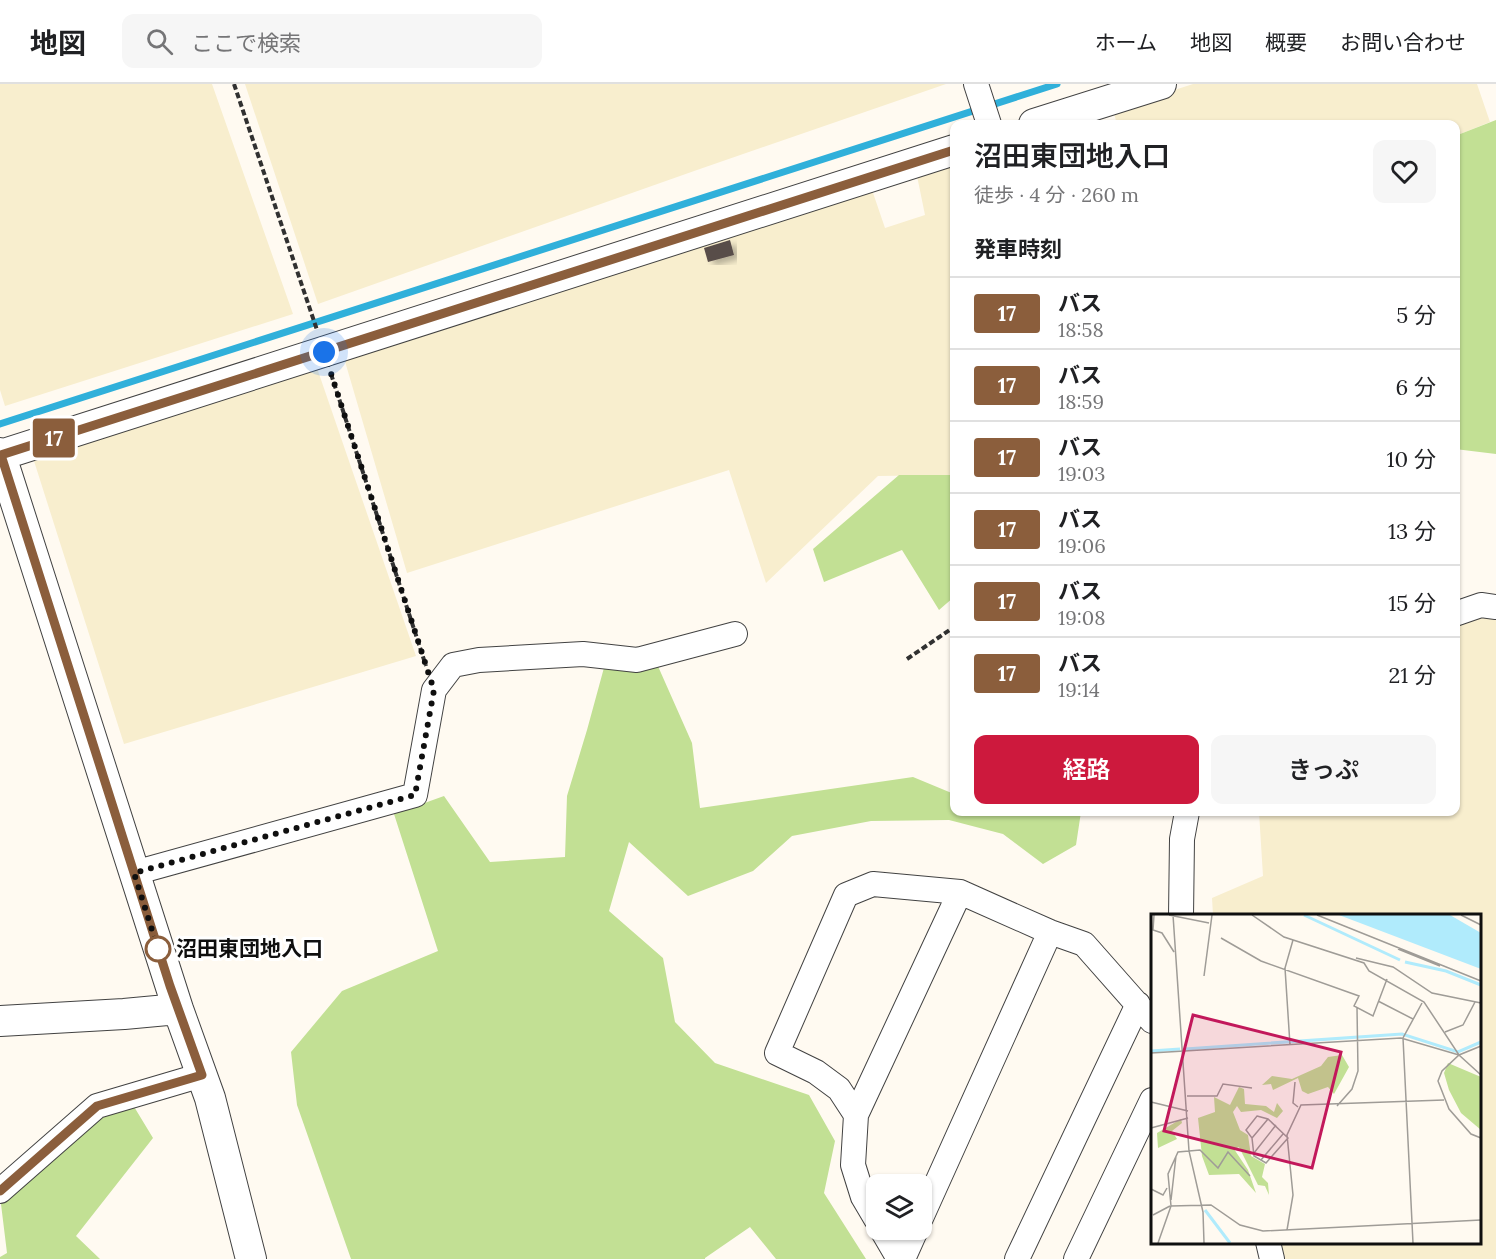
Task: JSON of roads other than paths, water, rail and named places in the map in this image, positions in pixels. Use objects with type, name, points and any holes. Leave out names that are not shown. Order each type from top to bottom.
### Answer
[{"type":"street","points":[[976,84],[988,120]]},
{"type":"street","points":[[1047,120],[1161,84]]},
{"type":"street","points":[[251,1259],[210,1098],[178,1009],[0,454],[950,151]]},
{"type":"street","points":[[1460,613],[1481,604],[1496,607]]},
{"type":"street","points":[[134,873],[415,795],[434,690],[453,665],[479,660],[583,654],[638,660],[735,634]]},
{"type":"street","points":[[1181,914],[1182,839],[1186,816]]},
{"type":"street","points":[[856,1114],[839,1089],[816,1072],[777,1053],[846,896],[873,884],[960,892],[1050,932],[1084,944],[1145,1013],[1017,1259]]},
{"type":"street","points":[[866,1202],[853,1165],[856,1114],[960,892]]},
{"type":"street","points":[[932,1194],[1050,932]]},
{"type":"street","points":[[0,1021],[178,1009]]},
{"type":"street","points":[[0,1191],[97,1106],[202,1075]]},
{"type":"street","points":[[1076,1259],[1151,1102]]},
{"type":"street","points":[[889,1240],[901,1259],[911,1240]]},
{"type":"street","points":[[1268,1244],[1272,1259]]},
{"type":"waterway","points":[[0,424],[1057,84]]},
{"type":"place","name":"沼田東団地入口","points":[[158,949]]}]
